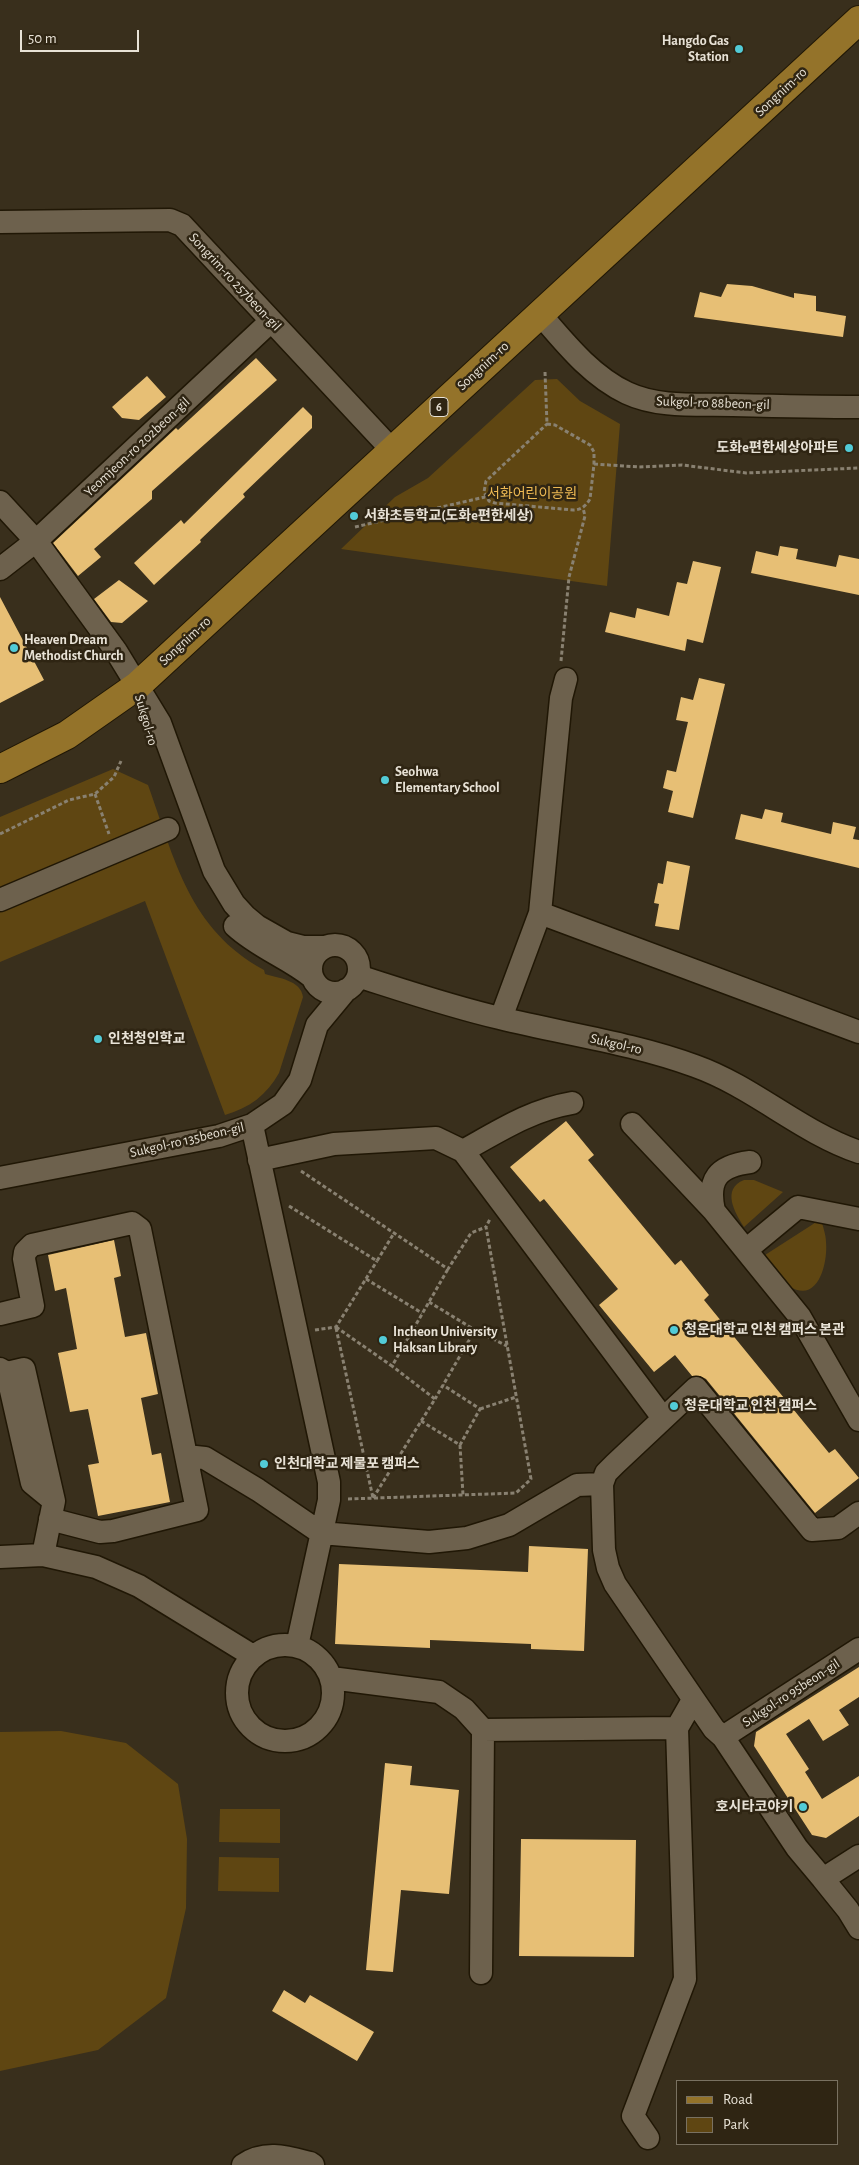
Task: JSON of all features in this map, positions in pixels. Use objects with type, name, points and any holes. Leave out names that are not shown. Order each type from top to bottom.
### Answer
[{"type":"main road","name":"Songnim-ro","points":[[0,769],[68,735],[137,686],[859,20]]},
{"type":"street","name":"Songrim-ro 257beon-gil","points":[[0,222],[170,220],[182,225],[392,450]]},
{"type":"street","name":"Sukgol-ro 88beon-gil","points":[[540,314],[572,351],[590,368],[628,393],[649,401],[690,404],[859,407]]},
{"type":"street","name":"Yeomjeon-ro 202beon-gil","points":[[0,570],[36,541],[271,321]]},
{"type":"street","points":[[0,502],[36,541],[116,651],[137,686]]},
{"type":"street","points":[[501,1018],[540,913],[563,670]]},
{"type":"street","name":"Sukgol-ro","points":[[137,686],[160,723],[214,871],[234,904],[257,926],[287,942],[303,947],[323,947],[337,944],[350,950],[358,962],[352,983]]},
{"type":"street","name":"Sukgol-ro","points":[[137,686],[152,743],[196,860],[215,901],[235,926],[247,937],[262,948],[292,962],[326,992],[333,993],[352,983],[651,1052],[697,1066],[751,1093],[820,1136],[859,1152]]},
{"type":"street","points":[[0,900],[168,830]]},
{"type":"street","points":[[540,913],[859,1032]]},
{"type":"street","points":[[314,981],[310,971],[313,957],[323,947]]},
{"type":"street","name":"Sukgol-ro 135beon-gil","points":[[314,981],[313,1013],[317,1025]]},
{"type":"street","name":"Sukgol-ro 135beon-gil","points":[[0,1178],[219,1136],[252,1125],[283,1104],[293,1092],[300,1080],[317,1025],[352,983]]},
{"type":"street","points":[[463,1151],[525,1116],[555,1106],[572,1103]]},
{"type":"street","points":[[632,1124],[714,1210],[800,1317],[859,1420]]},
{"type":"street","points":[[252,1125],[329,1482],[329,1500],[297,1646]]},
{"type":"street","points":[[259,1160],[334,1144],[436,1138],[463,1151],[663,1418]]},
{"type":"street","points":[[714,1210],[711,1197],[712,1185],[717,1175],[726,1168],[750,1162]]},
{"type":"street","points":[[746,1250],[798,1207],[859,1219]]},
{"type":"street","points":[[0,1314],[33,1306],[24,1259],[25,1252],[32,1245],[132,1223],[140,1229],[197,1510],[100,1532],[52,1510],[32,1483],[4,1371]]},
{"type":"street","points":[[859,1512],[838,1528],[812,1530],[696,1388],[615,1464],[606,1474],[602,1484],[604,1550],[608,1568],[615,1584],[714,1729],[723,1737],[797,1848],[848,1910],[859,1928]]},
{"type":"street","points":[[186,1456],[205,1458],[258,1490],[321,1533],[429,1542],[467,1538],[509,1525],[577,1485],[602,1484]]},
{"type":"street","points":[[43,1556],[52,1510]]},
{"type":"street","points":[[0,1556],[43,1556],[96,1567],[139,1586],[253,1656]]},
{"type":"street","points":[[288,1644],[297,1646],[314,1654],[327,1669],[331,1678],[333,1699],[330,1710],[316,1729],[296,1740],[272,1740],[252,1729],[244,1720],[238,1704],[236,1686],[240,1675],[253,1656],[269,1647],[288,1644]]},
{"type":"street","name":"Sukgol-ro 95beon-gil","points":[[723,1737],[859,1649]]},
{"type":"street","points":[[331,1678],[439,1692],[464,1709],[483,1730],[481,1973]]},
{"type":"street","points":[[648,2138],[632,2116],[685,1979],[677,1728],[694,1700]]},
{"type":"street","points":[[483,1730],[677,1728]]},
{"type":"street","points":[[823,1880],[859,1856]]},
{"type":"street","points":[[243,2165],[261,2157],[276,2155],[310,2162],[313,2165]]},
{"type":"path","points":[[545,372],[547,424]]},
{"type":"path","points":[[355,527],[485,497],[496,503],[573,510],[583,508],[590,499],[594,452],[586,441],[555,425],[547,424],[490,476],[484,487],[485,497]]},
{"type":"path","points":[[594,464],[639,467],[682,465],[746,473],[859,468]]},
{"type":"path","points":[[563,670],[569,577],[585,516],[583,508]]},
{"type":"path","points":[[0,834],[69,800],[95,794],[114,777],[121,761]]},
{"type":"path","points":[[95,794],[116,852]]},
{"type":"path","points":[[294,1165],[448,1269]]},
{"type":"path","points":[[345,1499],[516,1493],[531,1479],[486,1227],[500,1201]]},
{"type":"path","points":[[286,1212],[284,1203],[377,1261]]},
{"type":"path","points":[[392,1366],[471,1233],[486,1227]]},
{"type":"path","points":[[373,1498],[336,1327],[394,1232]]},
{"type":"path","points":[[366,1279],[422,1313]]},
{"type":"path","points":[[429,1302],[475,1330],[507,1346]]},
{"type":"path","points":[[311,1331],[336,1327],[435,1399]]},
{"type":"path","points":[[373,1498],[435,1399],[475,1330]]},
{"type":"path","points":[[443,1385],[480,1409]]},
{"type":"path","points":[[463,1495],[460,1445],[480,1409],[516,1397]]},
{"type":"path","points":[[421,1421],[460,1445]]},
{"type":"green space","name":"서화어린이공원","points":[[557,379],[580,401],[620,424],[607,586],[341,549],[395,497],[428,478],[535,380]]},
{"type":"green space","points":[[113,769],[148,785],[167,840],[188,890],[201,913],[218,934],[239,953],[264,970],[265,974],[294,983],[301,991],[303,997],[279,1073],[263,1094],[242,1109],[234,1112],[225,1115],[145,901],[0,962],[0,817]]},
{"type":"green space","points":[[744,1180],[754,1180],[783,1192],[744,1227],[734,1208],[732,1195],[733,1189],[737,1184]]},
{"type":"green space","points":[[821,1219],[826,1242],[823,1270],[814,1286],[807,1290],[799,1290],[789,1286],[782,1280],[765,1255]]},
{"type":"green space","points":[[61,1731],[126,1743],[178,1784],[187,1839],[186,1908],[166,1998],[98,2050],[0,2071],[0,1732]]},
{"type":"green space","points":[[220,1809],[280,1809],[280,1843],[219,1842]]},
{"type":"green space","points":[[219,1857],[279,1858],[279,1892],[218,1891]]},
{"type":"building","points":[[727,284],[752,286],[794,298],[794,293],[816,296],[816,311],[846,316],[843,337],[694,317],[700,292],[721,297]]},
{"type":"building","points":[[256,358],[277,380],[152,491],[152,499],[94,549],[101,557],[78,576],[53,543],[176,428],[178,430]]},
{"type":"building","points":[[147,376],[166,397],[139,420],[122,418],[112,407]]},
{"type":"building","points":[[303,407],[312,416],[312,428],[243,494],[245,497],[200,540],[201,542],[154,585],[134,563],[181,520],[184,524]]},
{"type":"building","points":[[780,546],[798,549],[796,559],[836,567],[839,555],[859,559],[859,595],[751,573],[756,551],[778,556]]},
{"type":"building","points":[[693,561],[721,567],[703,643],[687,639],[685,651],[605,632],[610,612],[635,618],[637,608],[669,616],[677,582],[687,584]]},
{"type":"building","points":[[119,580],[148,601],[122,623],[111,622],[94,599]]},
{"type":"building","name":"Heaven Dream Methodist Church","points":[[0,597],[44,680],[0,703]]},
{"type":"building","points":[[699,678],[725,684],[693,818],[668,812],[673,791],[663,788],[667,770],[676,772],[688,722],[676,720],[681,697],[693,700]]},
{"type":"building","points":[[765,809],[783,813],[781,822],[831,834],[833,822],[856,827],[853,839],[859,840],[859,868],[735,839],[741,814],[762,819]]},
{"type":"building","points":[[667,861],[690,866],[679,930],[655,926],[659,904],[654,903],[658,883],[663,884]]},
{"type":"building","name":"청운대학교 인천 캠퍼스 본관","points":[[566,1121],[594,1155],[588,1160],[675,1265],[681,1260],[709,1295],[704,1300],[829,1453],[835,1449],[859,1478],[815,1513],[706,1379],[700,1376],[692,1376],[675,1355],[654,1372],[599,1305],[618,1289],[544,1199],[540,1202],[510,1167]]},
{"type":"building","points":[[114,1240],[121,1276],[114,1278],[125,1337],[146,1333],[158,1394],[141,1398],[152,1455],[161,1453],[170,1502],[98,1516],[88,1465],[99,1463],[88,1409],[70,1412],[58,1353],[77,1349],[66,1288],[55,1291],[48,1255]]},
{"type":"building","points":[[529,1546],[588,1549],[584,1651],[531,1649],[531,1644],[430,1640],[430,1648],[335,1644],[339,1564],[528,1572]]},
{"type":"building","points":[[859,1667],[859,1697],[839,1710],[849,1725],[823,1741],[809,1719],[786,1734],[809,1769],[805,1772],[822,1799],[859,1776],[859,1816],[826,1838],[812,1835],[754,1746],[756,1732]]},
{"type":"building","points":[[385,1763],[412,1766],[410,1785],[459,1790],[449,1894],[401,1890],[393,1972],[366,1970]]},
{"type":"building","points":[[521,1839],[636,1840],[634,1957],[519,1956]]},
{"type":"building","points":[[284,1990],[305,2003],[310,1995],[374,2032],[357,2061],[272,2011]]},
{"type":"place","name":"Hangdo Gas Station","points":[[739,49]]},
{"type":"place","name":"도화e편한세상아파트","points":[[849,448]]},
{"type":"place","name":"서화초등학교(도화e편한세상)","points":[[354,516]]},
{"type":"place","name":"Heaven Dream Methodist Church","points":[[14,648]]},
{"type":"place","name":"Seohwa Elementary School","points":[[385,780]]},
{"type":"place","name":"인천청인학교","points":[[98,1039]]},
{"type":"place","name":"청운대학교 인천 캠퍼스 본관","points":[[674,1330]]},
{"type":"place","name":"Incheon University Haksan Library","points":[[383,1340]]},
{"type":"place","name":"청운대학교 인천 캠퍼스","points":[[674,1406]]},
{"type":"place","name":"인천대학교 제물포 캠퍼스","points":[[264,1464]]},
{"type":"place","name":"호시타코야키","points":[[803,1807]]}]
